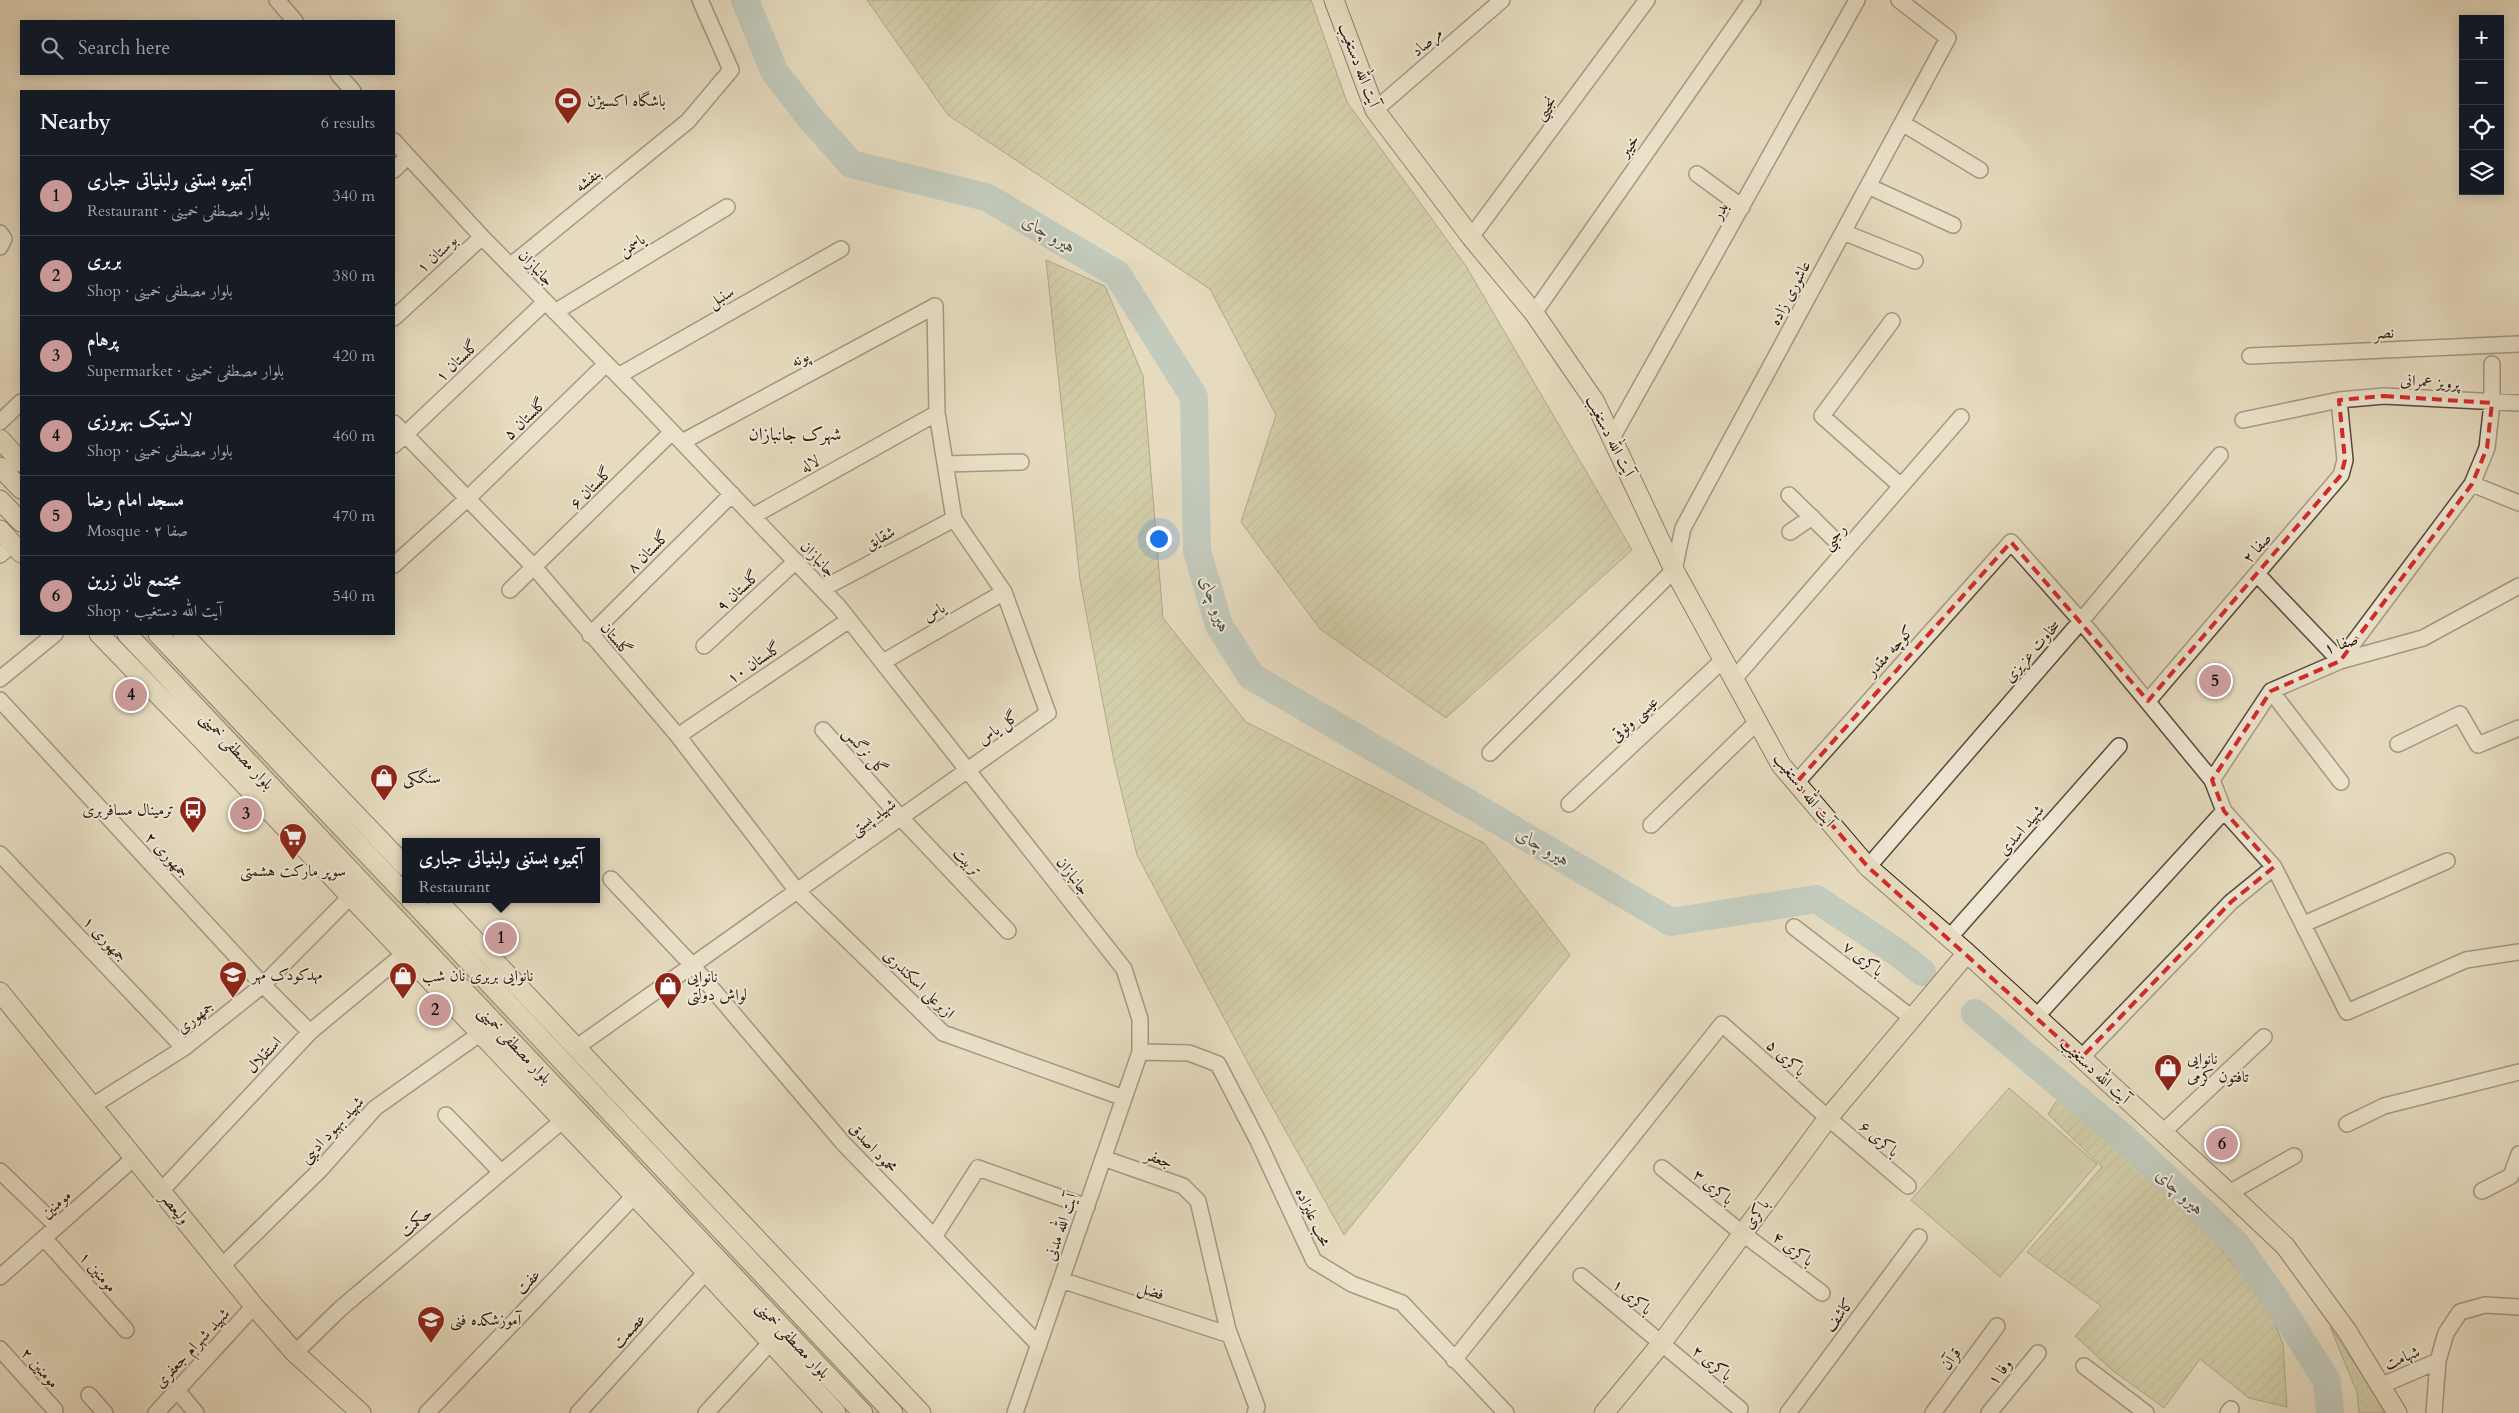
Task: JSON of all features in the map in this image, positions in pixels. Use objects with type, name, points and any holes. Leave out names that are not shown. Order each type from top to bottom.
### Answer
[{"type":"main road","name":"آیت الله دستغیب","points":[[1334,0],[1375,110],[1471,237],[1534,313],[1595,402],[1674,570],[1780,765],[1868,867],[1967,953],[2162,1133],[2230,1193],[2285,1246],[2348,1331],[2397,1413]]},
{"type":"main road","points":[[0,439],[20,461]]},
{"type":"main road","points":[[0,467],[20,488]]},
{"type":"main road","points":[[0,500],[20,521]]},
{"type":"main road","points":[[0,530],[11,550]]},
{"type":"main road","points":[[100,635],[210,735]]},
{"type":"main road","name":"بلوار مصطفی خمینی","points":[[128,635],[210,735],[862,1413]]},
{"type":"main road","name":"بلوار مصطفی خمینی","points":[[159,635],[402,891]]},
{"type":"main road","points":[[189,636],[402,863]]},
{"type":"main road","points":[[299,829],[350,897],[706,1272],[833,1412]]},
{"type":"main road","name":"بلوار مصطفی خمینی","points":[[414,903],[893,1413]]},
{"type":"main road","points":[[440,903],[921,1413]]},
{"type":"main road","name":"باکری","points":[[1604,1413],[1661,1344],[1828,1118],[1967,953]]},
{"type":"main road","name":"ولیعصر","points":[[0,992],[254,1306],[295,1353],[353,1411]]},
{"type":"street","points":[[277,0],[294,20]]},
{"type":"street","name":"بنفشه","points":[[510,266],[688,121],[731,70],[700,0]]},
{"type":"street","name":"مرصاد","points":[[1375,110],[1502,0]]},
{"type":"street","name":"نجیبی","points":[[1471,237],[1647,0]]},
{"type":"street","name":"خیبر","points":[[1534,313],[1753,0]]},
{"type":"street","name":"بدر","points":[[1612,438],[1858,0]]},
{"type":"street","name":"عاشوری زاده","points":[[1674,570],[1683,528],[1948,38],[1899,0]]},
{"type":"street","points":[[339,75],[349,90]]},
{"type":"street","points":[[1902,123],[1980,170]]},
{"type":"street","name":"جانبازان","points":[[395,142],[482,237],[732,494],[849,620],[1124,969],[1140,1019],[1140,1052]]},
{"type":"street","points":[[395,169],[407,157]]},
{"type":"street","points":[[1697,174],[1742,207]]},
{"type":"street","points":[[1868,186],[1953,225]]},
{"type":"street","name":"یاسمن","points":[[550,307],[728,207]]},
{"type":"street","points":[[1843,232],[1914,262]]},
{"type":"street","points":[[0,233],[4,239],[0,247]]},
{"type":"street","name":"بوستان ۱","points":[[395,317],[482,237]]},
{"type":"street","name":"سنبل","points":[[618,376],[841,249]]},
{"type":"street","name":"پونه","points":[[677,437],[934,306],[937,413]]},
{"type":"street","name":"گلستان ۱","points":[[395,444],[550,307]]},
{"type":"street","points":[[1892,321],[1822,416],[1902,486]]},
{"type":"street","name":"نصر","points":[[2250,356],[2519,344]]},
{"type":"street","name":"گلستان ۵","points":[[395,564],[467,499],[606,364]]},
{"type":"street","points":[[2257,574],[2340,661],[2472,484],[2487,448],[2492,403],[2492,364]]},
{"type":"street","name":"پرویز عمرانی","points":[[2243,420],[2339,400],[2384,396],[2519,403]]},
{"type":"street","name":"صفا ۲","points":[[2148,701],[2294,532],[2345,468],[2339,400]]},
{"type":"street","points":[[0,422],[20,403]]},
{"type":"street","points":[[937,413],[954,519],[1004,592]]},
{"type":"street","name":"لاله","points":[[753,516],[937,413]]},
{"type":"street","name":"رجبی","points":[[1733,680],[1961,417]]},
{"type":"street","name":"گلستان","points":[[395,424],[535,568],[590,635],[678,736],[797,890]]},
{"type":"street","name":"گلستان ۶","points":[[510,590],[677,437]]},
{"type":"street","name":"سخاوت عزیزی","points":[[1868,867],[2081,621],[2220,454]]},
{"type":"street","points":[[945,464],[1021,462]]},
{"type":"street","points":[[2472,484],[2519,503]]},
{"type":"street","name":"گلستان ۸","points":[[590,635],[732,494]]},
{"type":"street","points":[[1789,495],[1846,550]]},
{"type":"street","points":[[1790,532],[1812,518]]},
{"type":"street","name":"شقایق","points":[[822,589],[954,519]]},
{"type":"street","name":"کوچه مقدر","points":[[1796,783],[2011,542],[2081,621]]},
{"type":"street","name":"گلستان ۹","points":[[704,646],[796,562]]},
{"type":"street","points":[[1490,753],[1674,570]]},
{"type":"street","name":"صفا ۱","points":[[2271,691],[2340,661],[2423,638],[2519,586]]},
{"type":"street","name":"یاس","points":[[883,662],[1004,592]]},
{"type":"street","name":"گل یاس","points":[[968,771],[1048,713],[1004,592]]},
{"type":"street","name":"گلستان ۱۰","points":[[678,736],[849,620]]},
{"type":"street","points":[[2081,621],[2212,780],[2224,811],[2274,867],[2347,1012],[2466,960],[2519,952]]},
{"type":"street","points":[[0,678],[54,635]]},
{"type":"street","name":"عیسی وثوقی","points":[[1569,804],[1722,660]]},
{"type":"street","points":[[2212,780],[2271,691],[2341,782]]},
{"type":"street","name":"جمهوری ۲","points":[[0,700],[263,985],[310,1032]]},
{"type":"street","points":[[2398,744],[2460,714],[2478,745],[2518,724]]},
{"type":"street","points":[[1651,825],[1757,722]]},
{"type":"street","name":"گل نرگس","points":[[823,730],[901,818]]},
{"type":"street","name":"شهید اسدی","points":[[1949,938],[2119,746]]},
{"type":"street","name":"شهید پستی","points":[[577,1047],[968,771]]},
{"type":"street","points":[[2036,1017],[2224,811]]},
{"type":"street","name":"تربیت","points":[[901,818],[1008,931]]},
{"type":"street","name":"جمهوری ۱","points":[[0,854],[184,1048]]},
{"type":"street","points":[[2304,924],[2447,861]]},
{"type":"street","points":[[2081,1058],[2231,902],[2274,867]]},
{"type":"street","name":"محمود اصدق","points":[[611,879],[692,965],[843,1143],[1039,1345]]},
{"type":"street","name":"ازبرعلی اسکندری","points":[[797,890],[943,1033],[1124,1098]]},
{"type":"street","name":"جمهوری","points":[[92,1106],[184,1048],[263,985],[350,897]]},
{"type":"street","name":"باکری ۷","points":[[1794,927],[1912,1018]]},
{"type":"street","name":"استقلال","points":[[161,1191],[310,1032],[404,954]]},
{"type":"street","name":"باکری ۵","points":[[1454,1360],[1722,1024],[1828,1118]]},
{"type":"street","name":"شهید بهبود ادیبی","points":[[222,1266],[320,1170],[375,1108],[480,1033]]},
{"type":"street","points":[[2162,1133],[2264,1037]]},
{"type":"street","name":"آیت‌ الله مدنی","points":[[1015,1413],[1140,1052]]},
{"type":"street","name":"محب علیزاده","points":[[1140,1052],[1189,1053],[1218,1064],[1258,1140],[1314,1261],[1352,1284],[1402,1303],[1506,1413]]},
{"type":"street","points":[[2347,1124],[2384,1106],[2519,1072]]},
{"type":"street","points":[[446,1115],[501,1172]]},
{"type":"street","name":"باکری ۶","points":[[1828,1118],[1908,1186]]},
{"type":"street","name":"حکمت","points":[[295,1353],[340,1309],[562,1121]]},
{"type":"street","points":[[2482,1191],[2511,1176],[2519,1154]]},
{"type":"street","points":[[2230,1193],[2294,1156]]},
{"type":"street","name":"مومنین","points":[[0,1277],[134,1158]]},
{"type":"street","name":"جعفر","points":[[1103,1158],[1183,1186],[1198,1201],[1230,1336]]},
{"type":"street","points":[[934,1237],[978,1168],[1086,1207]]},
{"type":"street","name":"باکری ۳","points":[[1662,1168],[1742,1234]]},
{"type":"street","points":[[0,1171],[57,1226]]},
{"type":"street","name":"عفت","points":[[427,1413],[634,1196]]},
{"type":"street","name":"باکری ۴","points":[[1742,1234],[1822,1293]]},
{"type":"street","name":"کاشف","points":[[1788,1413],[1919,1237]]},
{"type":"street","name":"مومنین ۱","points":[[44,1238],[126,1330]]},
{"type":"street","name":"عصمت","points":[[578,1413],[706,1272]]},
{"type":"street","name":"باکری ۱","points":[[1581,1276],[1661,1344]]},
{"type":"street","name":"فضل","points":[[1061,1280],[1230,1336]]},
{"type":"street","name":"شهامت","points":[[2434,1413],[2438,1361],[2446,1333],[2460,1312],[2485,1305],[2519,1307]]},
{"type":"street","name":"شهید شهرام جعفری","points":[[156,1413],[254,1306]]},
{"type":"street","name":"قرآن","points":[[1933,1413],[1997,1326]]},
{"type":"street","points":[[1230,1336],[1257,1407],[1255,1413]]},
{"type":"street","points":[[706,1413],[770,1343]]},
{"type":"street","name":"باکری ۲","points":[[1661,1344],[1740,1409]]},
{"type":"street","name":"مومنین ۲","points":[[0,1349],[55,1410]]},
{"type":"street","name":"وفا ۱","points":[[1989,1413],[2038,1353]]},
{"type":"street","name":"شهامت","points":[[2380,1386],[2438,1361]]},
{"type":"street","points":[[2084,1366],[2146,1413]]},
{"type":"street","points":[[177,1390],[196,1413]]},
{"type":"street","points":[[89,1395],[105,1413]]},
{"type":"highlighted area","points":[[2384,396],[2492,403],[2487,448],[2472,484],[2340,661],[2271,691],[2212,780],[2224,811],[2274,867],[2231,902],[2081,1058],[1868,867],[1796,783],[2011,542],[2148,701],[2341,475],[2345,460],[2339,400]]},
{"type":"green space","points":[[867,0],[1311,0],[1347,102],[1466,266],[1632,550],[1446,718],[1320,629],[1241,522],[1276,415],[1210,289],[948,115]]},
{"type":"green space","points":[[1046,260],[1105,286],[1143,376],[1163,618],[1246,722],[1484,843],[1570,955],[1344,1235],[1256,1078],[1137,855],[1114,761],[1080,580]]},
{"type":"green space","points":[[134,635],[155,635],[402,897],[402,903],[408,903],[889,1413],[866,1413]]},
{"type":"green space","points":[[2009,1088],[2097,1164],[2000,1277],[1911,1200]]},
{"type":"green space","points":[[2061,1094],[2194,1217],[2267,1305],[2283,1344],[2287,1407],[2249,1398],[2200,1359],[2164,1408],[2112,1370],[2075,1336],[2101,1306],[2027,1252],[2102,1167],[2048,1114]]},
{"type":"green space","points":[[2330,1327],[2376,1395],[2385,1413],[2359,1413],[2357,1392]]},
{"type":"waterway","name":"هیرو چای","points":[[745,0],[774,71],[811,119],[851,164],[986,197],[1117,274],[1194,397],[1197,551],[1219,625],[1251,676],[1671,922],[1816,899],[1898,953],[1922,972]]},
{"type":"waterway","name":"هیرو چای","points":[[1975,1013],[2125,1139],[2237,1245],[2274,1297],[2327,1381],[2330,1413]]},
{"type":"place","name":"باشگاه اکسیژن","points":[[568,125]]},
{"type":"place","name":"مسجد امام رضا","points":[[2215,681]]},
{"type":"place","name":"لاستیک بهروزی","points":[[131,695]]},
{"type":"place","name":"سنگکی","points":[[384,802]]},
{"type":"place","name":"پرهام","points":[[246,814]]},
{"type":"place","name":"ترمینال مسافربری","points":[[193,834]]},
{"type":"place","name":"سوپر مارکت هشمتی","points":[[293,861]]},
{"type":"place","name":"آبمیوه بستنی ولبنیاتی جباری","points":[[501,938]]},
{"type":"place","name":"مهدکودک مهر","points":[[233,999]]},
{"type":"place","name":"نانوایی بربری نان شب","points":[[403,1000]]},
{"type":"place","name":"بربری","points":[[435,1010]]},
{"type":"place","name":"نانوایی لواش دولتی","points":[[668,1010]]},
{"type":"place","name":"نانوایی تافتون کرمی","points":[[2168,1092]]},
{"type":"place","name":"مجتمع نان زرین","points":[[2222,1144]]},
{"type":"place","name":"آموزشکده فنی","points":[[431,1344]]},
{"type":"district","name":"شهرک جانبازان","points":[[795,434]]}]
